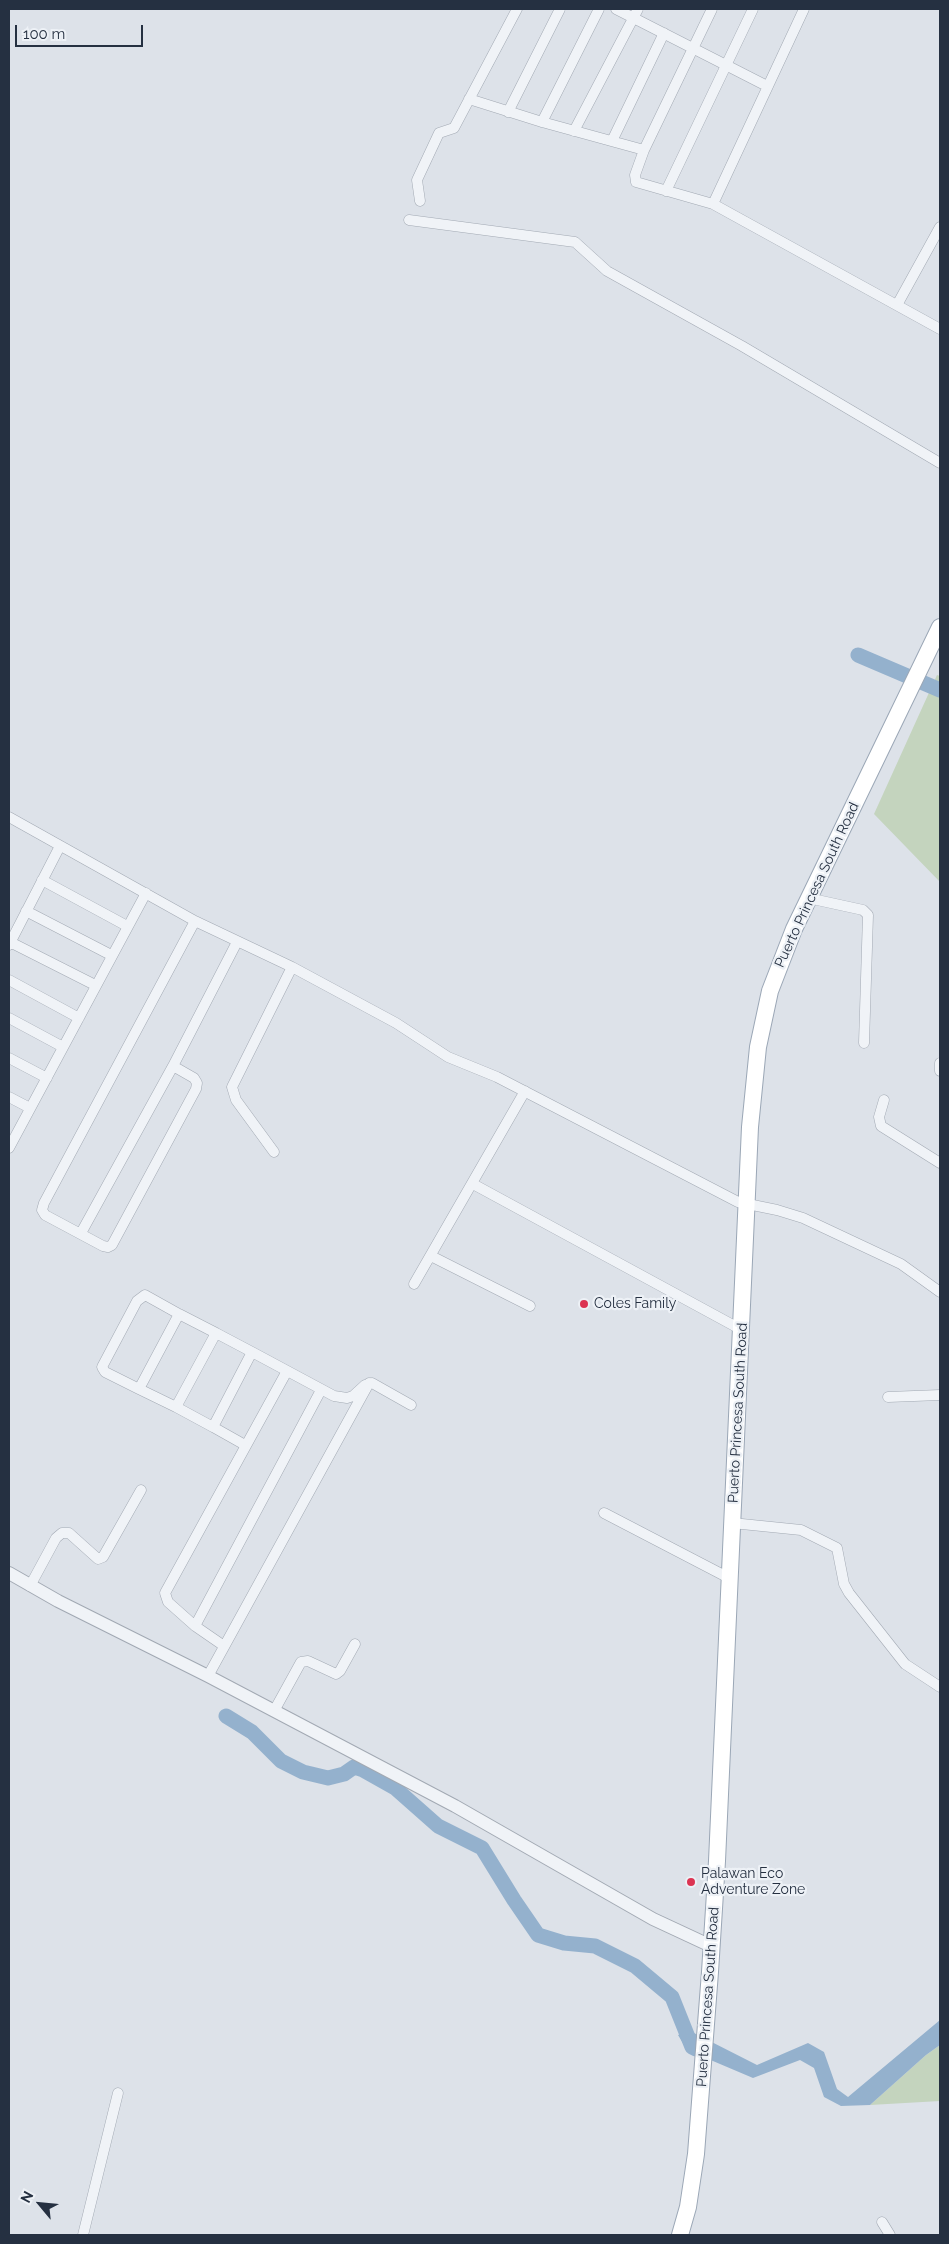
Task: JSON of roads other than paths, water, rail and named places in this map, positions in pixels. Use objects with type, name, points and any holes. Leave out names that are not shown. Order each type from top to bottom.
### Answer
[{"type":"main road","name":"Puerto Princesa South Road","points":[[680,2235],[688,2207],[696,2154],[717,1861],[754,1076],[764,1016],[780,962],[808,898],[940,627]]},
{"type":"street","points":[[420,201],[417,180],[439,133],[454,128],[516,9]]},
{"type":"street","points":[[508,112],[560,9]]},
{"type":"street","points":[[542,122],[599,9]]},
{"type":"street","points":[[616,9],[636,13],[664,33],[767,86]]},
{"type":"street","points":[[712,9],[644,150],[635,180],[640,184],[713,204],[940,329]]},
{"type":"street","points":[[666,191],[753,9]]},
{"type":"street","points":[[713,204],[804,9]]},
{"type":"street","points":[[574,131],[636,13]]},
{"type":"street","points":[[612,141],[664,33]]},
{"type":"street","points":[[469,99],[542,122],[644,150]]},
{"type":"street","points":[[409,220],[575,242],[607,271],[742,346],[940,463]]},
{"type":"street","points":[[897,305],[940,227]]},
{"type":"street","points":[[9,817],[195,921],[292,967],[396,1023],[448,1057],[525,1091],[727,1197],[803,1218],[901,1264],[940,1292]]},
{"type":"street","points":[[9,829],[20,824]]},
{"type":"street","points":[[60,846],[10,944],[95,985]]},
{"type":"street","points":[[42,880],[127,926]]},
{"type":"street","points":[[10,1141],[47,1078],[111,955],[146,893]]},
{"type":"street","points":[[808,898],[863,910],[868,915],[864,1043]]},
{"type":"street","points":[[26,911],[111,955]]},
{"type":"street","points":[[173,1066],[194,1078],[197,1086],[114,1242],[110,1246],[106,1246],[45,1215],[42,1207],[195,921]]},
{"type":"street","points":[[81,1233],[173,1066],[237,942]]},
{"type":"street","points":[[274,1152],[236,1100],[232,1088],[292,967]]},
{"type":"street","points":[[9,980],[79,1018]]},
{"type":"street","points":[[9,1018],[63,1047]]},
{"type":"street","points":[[9,1058],[47,1078]]},
{"type":"street","points":[[940,1063],[940,1071]]},
{"type":"street","points":[[414,1284],[525,1091]]},
{"type":"street","points":[[9,1097],[30,1108]]},
{"type":"street","points":[[884,1100],[879,1117],[881,1126],[940,1163]]},
{"type":"street","points":[[473,1184],[742,1330]]},
{"type":"street","points":[[431,1256],[530,1306]]},
{"type":"street","points":[[246,1445],[176,1407],[139,1390],[106,1372],[102,1367],[137,1300],[145,1295],[321,1390],[340,1398],[353,1396],[369,1383],[375,1384],[411,1405]]},
{"type":"street","points":[[139,1390],[179,1314]]},
{"type":"street","points":[[176,1407],[216,1333]]},
{"type":"street","points":[[212,1427],[252,1352]]},
{"type":"street","points":[[224,1646],[195,1626],[168,1602],[165,1593],[288,1371]]},
{"type":"street","points":[[208,1676],[369,1383]]},
{"type":"street","points":[[195,1626],[321,1390]]},
{"type":"street","points":[[888,1397],[940,1395]]},
{"type":"street","points":[[30,1586],[56,1538],[62,1533],[69,1533],[98,1559],[103,1557],[140,1490]]},
{"type":"street","points":[[604,1513],[729,1578]]},
{"type":"street","points":[[732,1523],[801,1530],[836,1548],[844,1584],[848,1593],[905,1664],[940,1687]]},
{"type":"street","points":[[9,1573],[30,1586],[208,1676],[455,1806],[653,1919],[711,1946]]},
{"type":"street","points":[[274,1711],[301,1662],[308,1661],[336,1674],[340,1671],[355,1644]]},
{"type":"street","points":[[83,2235],[118,2093]]},
{"type":"street","points":[[882,2222],[890,2235]]},
{"type":"water","points":[[940,2020],[940,2045],[926,2055],[870,2105],[841,2106],[824,2097],[814,2068],[800,2060],[753,2078],[687,2050],[678,2035],[690,2031],[757,2065],[808,2043],[824,2052],[837,2089],[848,2097]]},
{"type":"waterway","points":[[858,655],[940,690]]},
{"type":"waterway","points":[[226,1716],[252,1732],[281,1761],[303,1772],[328,1778],[344,1774],[354,1767],[363,1770],[395,1788],[438,1826],[482,1848],[538,1935],[564,1943],[595,1946],[635,1966],[672,1997],[692,2047],[696,2049]]},
{"type":"place","name":"Coles Family","points":[[584,1304]]},
{"type":"place","name":"Palawan Eco Adventure Zone","points":[[691,1882]]}]
